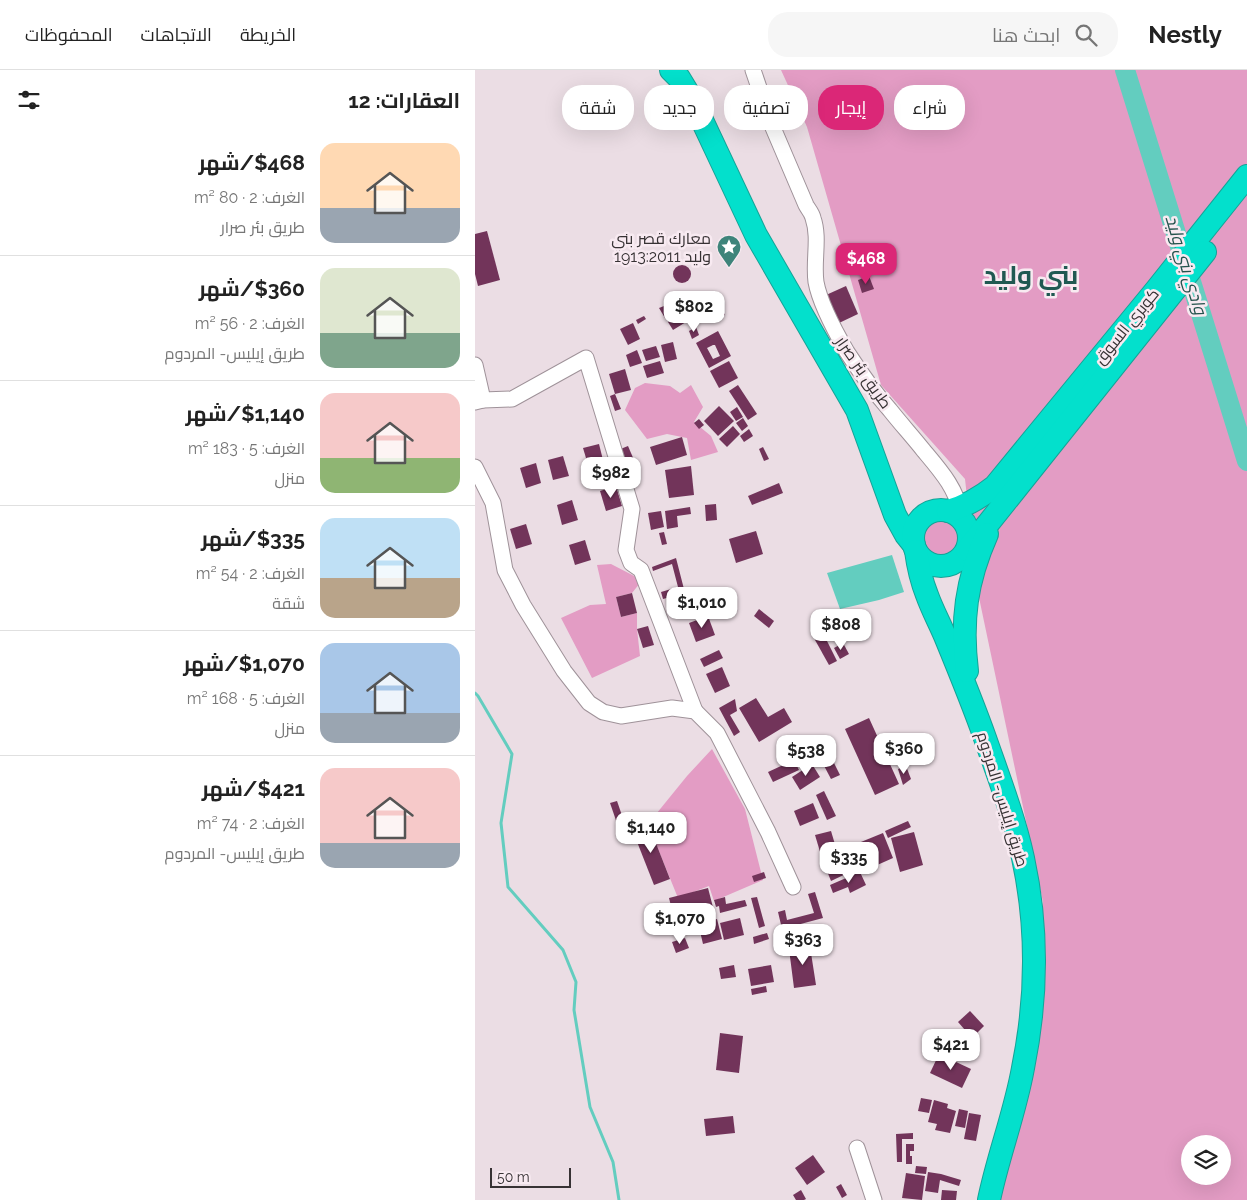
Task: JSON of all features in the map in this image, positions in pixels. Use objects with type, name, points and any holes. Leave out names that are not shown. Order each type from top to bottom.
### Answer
[{"type":"highway","points":[[671,70],[679,78],[693,101],[756,235],[857,410],[892,509],[900,525],[921,558],[929,563],[937,566],[946,566],[961,556],[969,539],[969,533],[964,522],[949,512],[919,512],[905,507],[887,492]]},
{"type":"highway","name":"كوبري السوق","points":[[1010,480],[1247,176]]},
{"type":"highway","name":"كوبري السوق","points":[[1010,480],[1174,292],[1247,199]]},
{"type":"highway","points":[[969,695],[924,588],[913,536],[915,527],[920,520],[949,512],[973,502],[995,486],[1010,480]]},
{"type":"highway","points":[[969,695],[964,640],[966,600],[981,546],[1000,508],[1010,480]]},
{"type":"highway","points":[[940,623],[939,599],[944,579],[1000,508]]},
{"type":"highway","name":"طريق إيليس- المردوم","points":[[969,695],[1012,817],[1023,858],[1033,926],[1034,960],[1030,1028],[1014,1109],[989,1200]]},
{"type":"street","name":"طريق بئر صرار","points":[[753,70],[771,123],[806,205],[813,216],[816,228],[816,282],[821,300],[845,349],[857,367],[950,484],[949,512]]},
{"type":"street","points":[[475,365],[479,401],[512,399],[586,358],[632,509],[626,550],[631,563],[641,570],[695,712],[717,733],[769,832],[793,887]]},
{"type":"street","points":[[475,467],[493,503],[505,570],[523,605],[559,662],[589,703],[603,712],[621,716],[672,708],[695,712]]},
{"type":"street","points":[[857,1148],[874,1200]]},
{"type":"shaded area","name":"وادي بني وليد","points":[[781,70],[1247,70],[1247,1200],[1000,1200],[1004,1154],[1043,902],[977,588],[965,479],[881,385],[808,130],[808,85],[788,85]]},
{"type":"shaded area","points":[[645,383],[670,386],[680,393],[691,385],[703,407],[694,422],[711,436],[718,452],[691,460],[687,438],[667,434],[647,439],[625,410],[635,388]]},
{"type":"shaded area","points":[[942,518],[956,523],[961,537],[956,551],[942,556],[928,551],[923,537],[928,523]]},
{"type":"shaded area","points":[[892,555],[904,592],[840,609],[827,573]]},
{"type":"shaded area","points":[[611,564],[638,578],[640,583],[632,593],[616,597],[621,617],[637,613],[640,656],[592,678],[561,618],[590,605],[606,604],[597,565]]},
{"type":"shaded area","points":[[712,749],[745,809],[763,880],[714,901],[709,886],[678,898],[648,824]]},
{"type":"building","points":[[487,231],[500,280],[478,286],[475,274],[475,234]]},
{"type":"building","points":[[682,265],[688,268],[691,274],[688,280],[682,283],[676,280],[673,274],[676,268]]},
{"type":"building","points":[[869,276],[874,289],[862,293],[858,280]]},
{"type":"building","points":[[846,286],[858,314],[839,323],[826,295]]},
{"type":"building","points":[[715,291],[725,315],[706,323],[696,298]]},
{"type":"building","points":[[687,293],[690,300],[677,307],[674,301]]},
{"type":"building","points":[[690,303],[697,314],[688,319],[681,308]]},
{"type":"building","points":[[669,304],[674,314],[665,318],[659,308]]},
{"type":"building","points":[[681,314],[686,322],[673,330],[668,322]]},
{"type":"building","points":[[644,316],[646,319],[638,324],[636,320]]},
{"type":"building","points":[[633,323],[640,339],[628,345],[620,329]]},
{"type":"building","points":[[696,327],[699,335],[692,339],[689,331]]},
{"type":"building","points":[[718,331],[731,356],[709,368],[696,343]],"holes":[[[715,345],[720,356],[713,359],[707,348]]]},
{"type":"building","points":[[673,342],[677,359],[665,362],[661,345]]},
{"type":"building","points":[[656,346],[660,357],[646,361],[642,350]]},
{"type":"building","points":[[637,350],[642,363],[630,367],[626,355]]},
{"type":"building","points":[[660,361],[664,373],[647,378],[643,366]]},
{"type":"building","points":[[729,361],[738,378],[719,388],[710,371]]},
{"type":"building","points":[[625,369],[631,390],[615,394],[609,374]]},
{"type":"building","points":[[738,385],[757,414],[748,420],[729,391]]},
{"type":"building","points":[[615,394],[621,409],[615,411],[610,396]]},
{"type":"building","points":[[719,406],[734,421],[718,436],[704,421]]},
{"type":"building","points":[[737,407],[743,417],[736,421],[730,412]]},
{"type":"building","points":[[743,418],[748,426],[742,431],[736,423]]},
{"type":"building","points":[[699,419],[704,425],[699,429],[694,423]]},
{"type":"building","points":[[733,426],[740,434],[727,447],[719,439]]},
{"type":"building","points":[[749,429],[753,436],[744,442],[740,436]]},
{"type":"building","points":[[682,437],[687,455],[656,465],[650,447]]},
{"type":"building","points":[[599,444],[604,464],[589,468],[583,448]]},
{"type":"building","points":[[628,446],[637,467],[627,472],[618,450]]},
{"type":"building","points":[[763,447],[769,459],[764,461],[759,449]]},
{"type":"building","points":[[563,456],[569,476],[553,480],[548,460]]},
{"type":"building","points":[[536,463],[541,483],[526,488],[520,468]]},
{"type":"building","points":[[691,466],[694,495],[669,498],[665,470]]},
{"type":"building","points":[[779,483],[783,493],[752,505],[748,496]]},
{"type":"building","points":[[616,486],[622,506],[606,511],[600,491]]},
{"type":"building","points":[[572,500],[578,520],[562,525],[557,505]]},
{"type":"building","points":[[716,504],[717,520],[706,521],[705,505]]},
{"type":"building","points":[[690,507],[691,514],[677,516],[678,527],[667,529],[665,511]]},
{"type":"building","points":[[661,511],[664,527],[651,530],[648,513]]},
{"type":"building","points":[[526,524],[532,544],[516,549],[510,529]]},
{"type":"building","points":[[756,531],[763,554],[736,563],[729,539]]},
{"type":"building","points":[[664,532],[667,544],[662,545],[659,533]]},
{"type":"building","points":[[585,540],[591,560],[575,565],[569,545]]},
{"type":"building","points":[[676,558],[685,593],[663,599],[661,592],[678,587],[672,564],[653,571],[652,567]]},
{"type":"building","points":[[715,592],[724,613],[718,615],[709,594]]},
{"type":"building","points":[[632,593],[637,613],[621,617],[616,597]]},
{"type":"building","points":[[693,596],[700,614],[687,619],[683,609],[677,611],[675,604]]},
{"type":"building","points":[[759,609],[774,621],[769,628],[754,616]]},
{"type":"building","points":[[708,616],[715,635],[696,642],[689,623]]},
{"type":"building","points":[[648,626],[654,645],[643,648],[637,629]]},
{"type":"building","points":[[824,635],[837,661],[829,665],[815,640]]},
{"type":"building","points":[[843,643],[849,654],[840,659],[834,648]]},
{"type":"building","points":[[719,650],[723,658],[704,667],[700,659]]},
{"type":"building","points":[[722,667],[730,686],[715,693],[706,674]]},
{"type":"building","points":[[756,698],[768,717],[784,708],[792,722],[759,742],[739,708]]},
{"type":"building","points":[[735,699],[737,711],[730,715],[740,732],[734,736],[719,708]]},
{"type":"building","points":[[869,718],[899,784],[875,795],[845,729]]},
{"type":"building","points":[[830,755],[840,775],[831,779],[821,760]]},
{"type":"building","points":[[794,760],[799,770],[773,782],[768,772]]},
{"type":"building","points":[[812,764],[820,777],[800,790],[792,777]]},
{"type":"building","points":[[906,766],[911,779],[903,785],[898,769]]},
{"type":"building","points":[[824,791],[836,816],[827,820],[816,795]]},
{"type":"building","points":[[617,801],[628,833],[621,835],[610,803]]},
{"type":"building","points":[[813,803],[819,818],[800,826],[794,811]]},
{"type":"building","points":[[908,821],[911,827],[888,838],[885,831]]},
{"type":"building","points":[[648,823],[670,879],[654,885],[632,829]]},
{"type":"building","points":[[831,831],[837,851],[821,855],[815,835]]},
{"type":"building","points":[[914,832],[923,865],[900,872],[891,838]]},
{"type":"building","points":[[883,833],[893,858],[866,870],[856,844]]},
{"type":"building","points":[[843,852],[852,871],[831,881],[823,861]]},
{"type":"building","points":[[764,872],[766,878],[754,882],[752,876]]},
{"type":"building","points":[[860,872],[866,885],[850,893],[848,887],[833,893],[830,885]]},
{"type":"building","points":[[708,888],[715,915],[679,924],[676,913],[673,914],[669,898]]},
{"type":"building","points":[[815,892],[823,918],[782,929],[778,912],[785,910],[787,920],[814,913],[808,894]]},
{"type":"building","points":[[725,897],[726,904],[745,900],[747,906],[720,913],[719,906],[716,907],[714,900]]},
{"type":"building","points":[[757,897],[765,926],[759,928],[751,898]]},
{"type":"building","points":[[740,918],[744,935],[724,940],[720,923]]},
{"type":"building","points":[[717,919],[722,939],[703,944],[699,927],[710,925],[709,921]]},
{"type":"building","points":[[767,933],[769,939],[754,944],[753,937]]},
{"type":"building","points":[[685,938],[689,948],[676,953],[672,942]]},
{"type":"building","points":[[817,945],[818,952],[811,953],[816,985],[794,988],[789,949]]},
{"type":"building","points":[[734,965],[736,977],[721,979],[719,968]]},
{"type":"building","points":[[771,965],[774,982],[751,986],[748,969]]},
{"type":"building","points":[[766,986],[767,992],[752,995],[751,989]]},
{"type":"building","points":[[970,1011],[984,1026],[972,1038],[958,1022]]},
{"type":"building","points":[[720,1033],[743,1036],[739,1073],[716,1070]]},
{"type":"building","points":[[939,1054],[971,1069],[962,1088],[930,1073]]},
{"type":"building","points":[[921,1098],[932,1100],[929,1113],[918,1111]]},
{"type":"building","points":[[934,1100],[948,1104],[947,1108],[956,1111],[950,1133],[935,1130],[937,1124],[928,1122]]},
{"type":"building","points":[[959,1109],[968,1111],[965,1128],[955,1126]]},
{"type":"building","points":[[969,1113],[981,1115],[976,1141],[964,1139]]},
{"type":"building","points":[[733,1116],[735,1133],[706,1136],[704,1119]]},
{"type":"building","points":[[913,1133],[913,1139],[902,1139],[902,1162],[897,1162],[896,1134]]},
{"type":"building","points":[[906,1144],[914,1144],[914,1151],[910,1151],[912,1164],[906,1164]]},
{"type":"building","points":[[813,1155],[825,1172],[807,1185],[795,1168]]},
{"type":"building","points":[[916,1166],[927,1167],[926,1174],[915,1173]]},
{"type":"building","points":[[928,1172],[961,1180],[959,1186],[940,1180],[938,1193],[925,1191]]},
{"type":"building","points":[[906,1173],[925,1176],[922,1200],[902,1198]]},
{"type":"building","points":[[841,1184],[847,1195],[842,1198],[836,1187]]},
{"type":"building","points":[[801,1190],[806,1199],[796,1200],[793,1195]]},
{"type":"building","points":[[942,1190],[957,1191],[956,1200],[941,1200]]},
{"type":"waterway","name":"وادي بني وليد","points":[[1125,70],[1247,461]]},
{"type":"waterway","points":[[475,693],[512,754],[501,823],[508,887],[563,950],[576,982],[574,1010],[590,1107],[613,1162],[619,1200]]},
{"type":"place","name":"معارك قصر بني وليد 1913:2011","points":[[729,268]]},
{"type":"district","name":"بني وليد","points":[[1031,275]]}]
